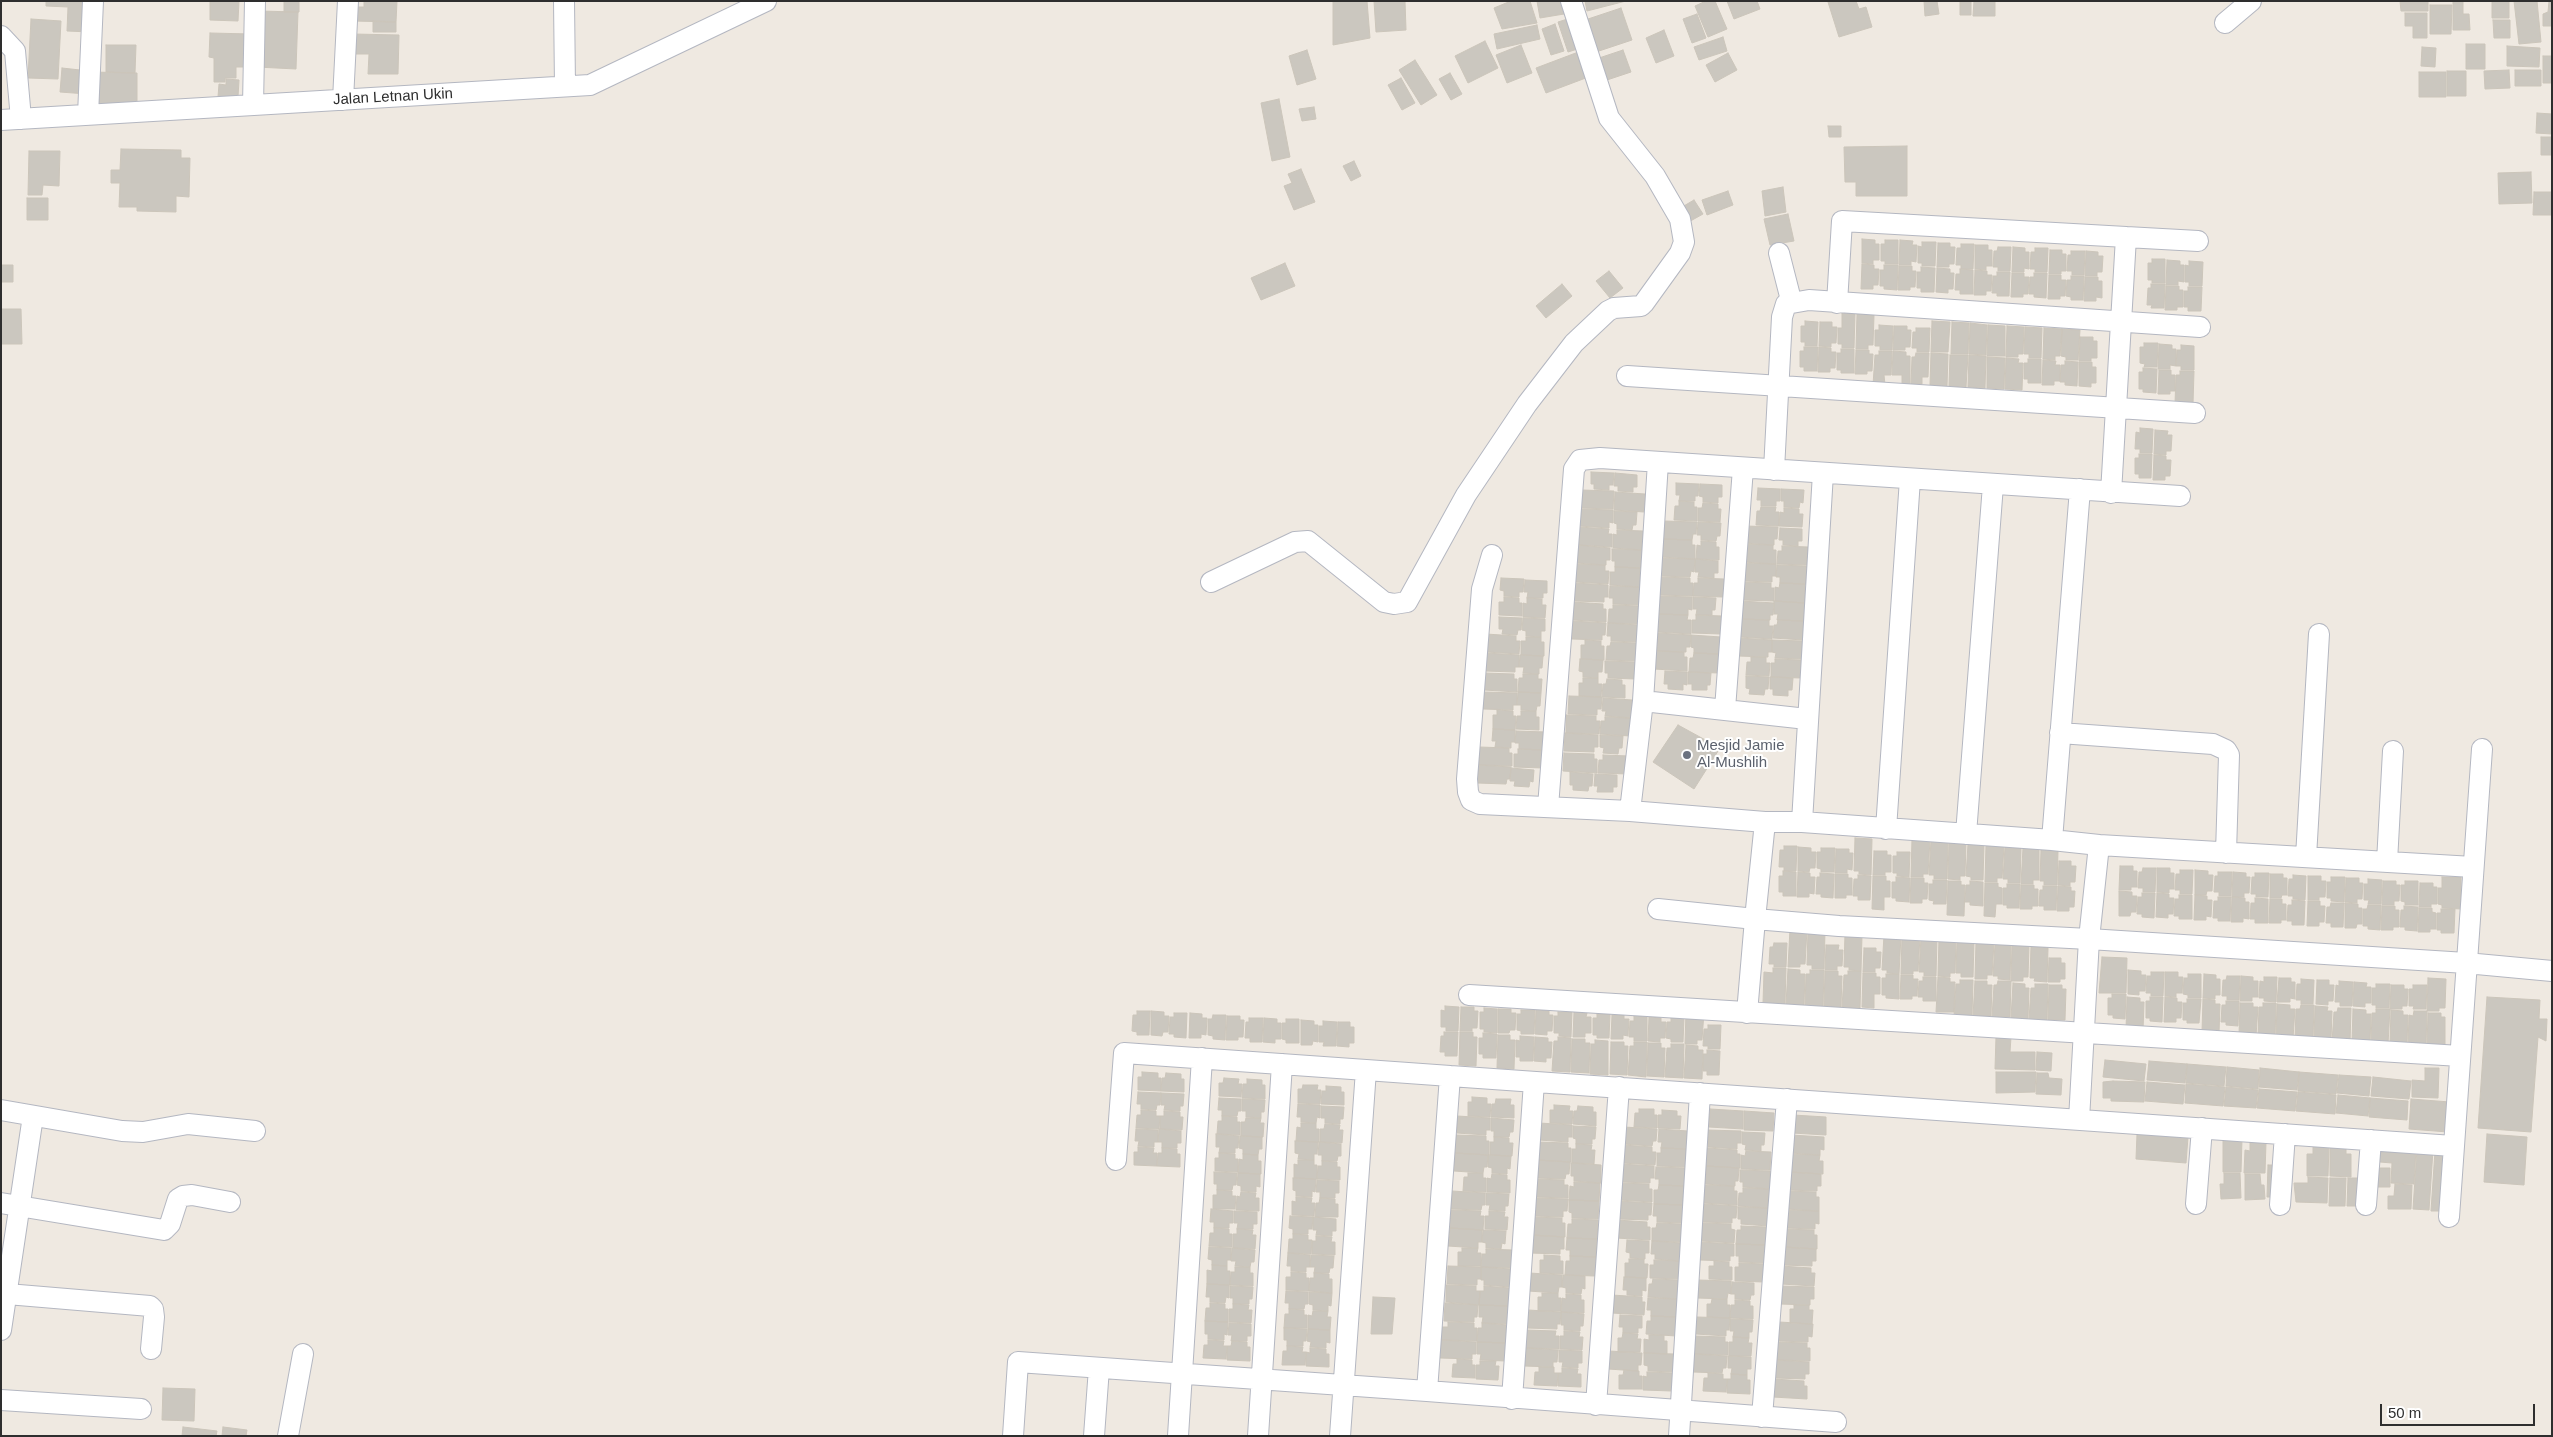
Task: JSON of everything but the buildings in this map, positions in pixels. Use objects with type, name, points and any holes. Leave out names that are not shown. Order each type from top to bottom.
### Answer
[{"type":"street","points":[[88,115],[93,1]]},
{"type":"street","points":[[253,105],[255,1]]},
{"type":"street","points":[[344,100],[348,1]]},
{"type":"street","points":[[564,1],[565,86]]},
{"type":"street","name":"Jalan Letnan Ukin","points":[[1,120],[590,85],[766,1]]},
{"type":"street","points":[[1211,582],[1295,542],[1308,541],[1384,602],[1400,604],[1407,602],[1466,495],[1532,396],[1574,343],[1608,311],[1614,308],[1641,306],[1680,253],[1684,242],[1680,219],[1656,176],[1609,118],[1571,1]]},
{"type":"street","points":[[2225,23],[2251,1]]},
{"type":"street","points":[[1,36],[15,51],[22,119]]},
{"type":"street","points":[[1837,302],[1842,221],[2198,241]]},
{"type":"street","points":[[2111,492],[2126,237]]},
{"type":"street","points":[[1774,470],[1782,317],[1786,304],[1791,300],[1779,253]]},
{"type":"street","points":[[1786,304],[1809,300],[2200,327]]},
{"type":"street","points":[[1627,376],[2195,413]]},
{"type":"street","points":[[1548,807],[1574,469],[1580,460],[1588,457],[2180,496]]},
{"type":"street","points":[[1630,812],[1643,702],[1658,462]]},
{"type":"street","points":[[1725,709],[1743,468]]},
{"type":"street","points":[[1802,822],[1823,473]]},
{"type":"street","points":[[1886,829],[1910,479]]},
{"type":"street","points":[[1966,834],[1993,485]]},
{"type":"street","points":[[2052,840],[2080,489]]},
{"type":"street","points":[[1492,555],[1482,589],[1468,792],[1471,800],[1480,804],[1765,822],[1802,822],[2052,840],[2099,846],[2473,868]]},
{"type":"street","points":[[2306,858],[2319,634]]},
{"type":"street","points":[[1643,702],[1807,719]]},
{"type":"street","points":[[2060,733],[2212,744],[2226,750],[2229,755],[2226,853]]},
{"type":"street","points":[[2449,1217],[2482,749]]},
{"type":"street","points":[[2387,862],[2393,751]]},
{"type":"street","points":[[1747,1014],[1765,822]]},
{"type":"street","points":[[2079,1120],[2089,939],[2099,846]]},
{"type":"street","points":[[1658,909],[1839,926],[2089,939],[2466,963],[2552,971]]},
{"type":"street","points":[[1468,995],[1747,1014],[2460,1056]]},
{"type":"street","points":[[1116,1160],[1124,1053],[2453,1146]]},
{"type":"street","points":[[1178,1436],[1202,1058]]},
{"type":"street","points":[[1258,1436],[1282,1064]]},
{"type":"street","points":[[1340,1436],[1366,1070]]},
{"type":"street","points":[[1427,1392],[1450,1076]]},
{"type":"street","points":[[1512,1399],[1534,1082]]},
{"type":"street","points":[[1596,1405],[1619,1087]]},
{"type":"street","points":[[1678,1436],[1700,1093]]},
{"type":"street","points":[[1762,1417],[1787,1099]]},
{"type":"street","points":[[1,1110],[122,1131],[144,1132],[188,1124],[255,1131]]},
{"type":"street","points":[[1,1330],[33,1116]]},
{"type":"street","points":[[2196,1204],[2202,1128]]},
{"type":"street","points":[[2280,1204],[2285,1134]]},
{"type":"street","points":[[2366,1204],[2371,1140]]},
{"type":"street","points":[[1,1203],[164,1230],[170,1224],[178,1199],[183,1196],[192,1195],[230,1202]]},
{"type":"street","points":[[7,1294],[150,1306],[153,1309],[154,1317],[151,1349]]},
{"type":"street","points":[[288,1436],[303,1354]]},
{"type":"street","points":[[1012,1436],[1018,1362],[1836,1422]]},
{"type":"street","points":[[1094,1436],[1100,1368]]},
{"type":"street","points":[[1,1400],[141,1409]]},
{"type":"place","name":"Mesjid Jamie Al-Mushlih","points":[[1687,755]]}]
